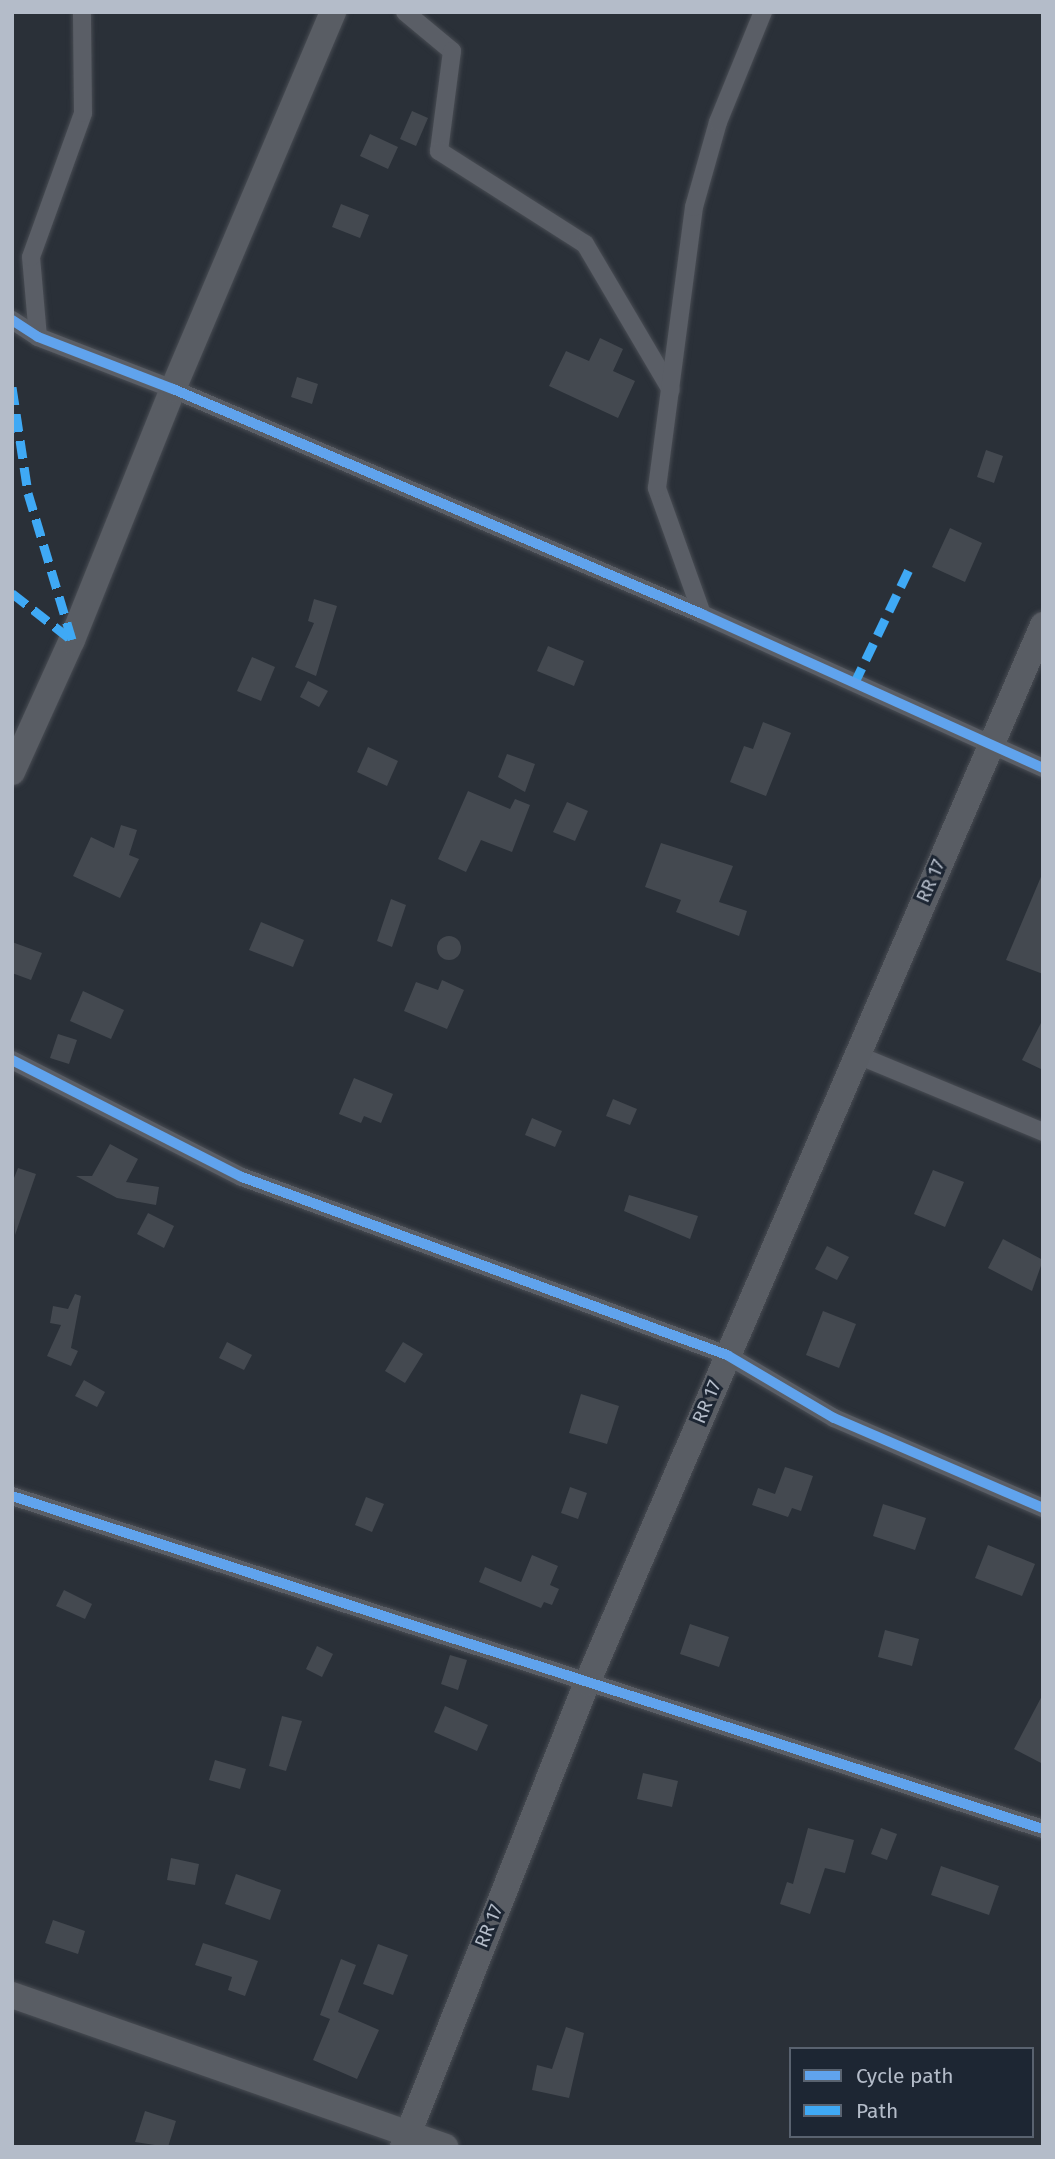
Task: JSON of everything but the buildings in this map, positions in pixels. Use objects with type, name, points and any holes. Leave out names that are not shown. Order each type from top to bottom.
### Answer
[{"type":"main road","points":[[12,772],[72,640],[173,389],[333,12]]},
{"type":"main road","name":"RR 17","points":[[405,2141],[587,1683],[855,1055],[1043,625]]},
{"type":"main road","points":[[12,1995],[405,2141],[445,2147]]},
{"type":"street","points":[[38,337],[31,257],[83,113],[82,12]]},
{"type":"street","points":[[405,12],[452,51],[439,151],[585,244],[672,393]]},
{"type":"street","points":[[702,614],[657,488],[672,393],[694,207],[718,122],[763,12]]},
{"type":"street","points":[[12,320],[38,337],[173,389],[702,614],[1043,768]]},
{"type":"street","points":[[855,1055],[1043,1132]]},
{"type":"street","points":[[12,1060],[242,1177],[727,1355],[834,1418],[1043,1508]]},
{"type":"street","points":[[12,1496],[1043,1829]]},
{"type":"marked path","points":[[12,387],[28,493],[72,640]]},
{"type":"marked path","points":[[854,684],[911,565]]},
{"type":"marked path","points":[[12,593],[72,640]]},
{"type":"cycle path","points":[[12,320],[38,337],[173,389],[702,614],[1043,768]]},
{"type":"cycle path","points":[[12,1060],[242,1177],[727,1355],[834,1418],[1043,1508]]},
{"type":"cycle path","points":[[12,1496],[1043,1829]]}]
